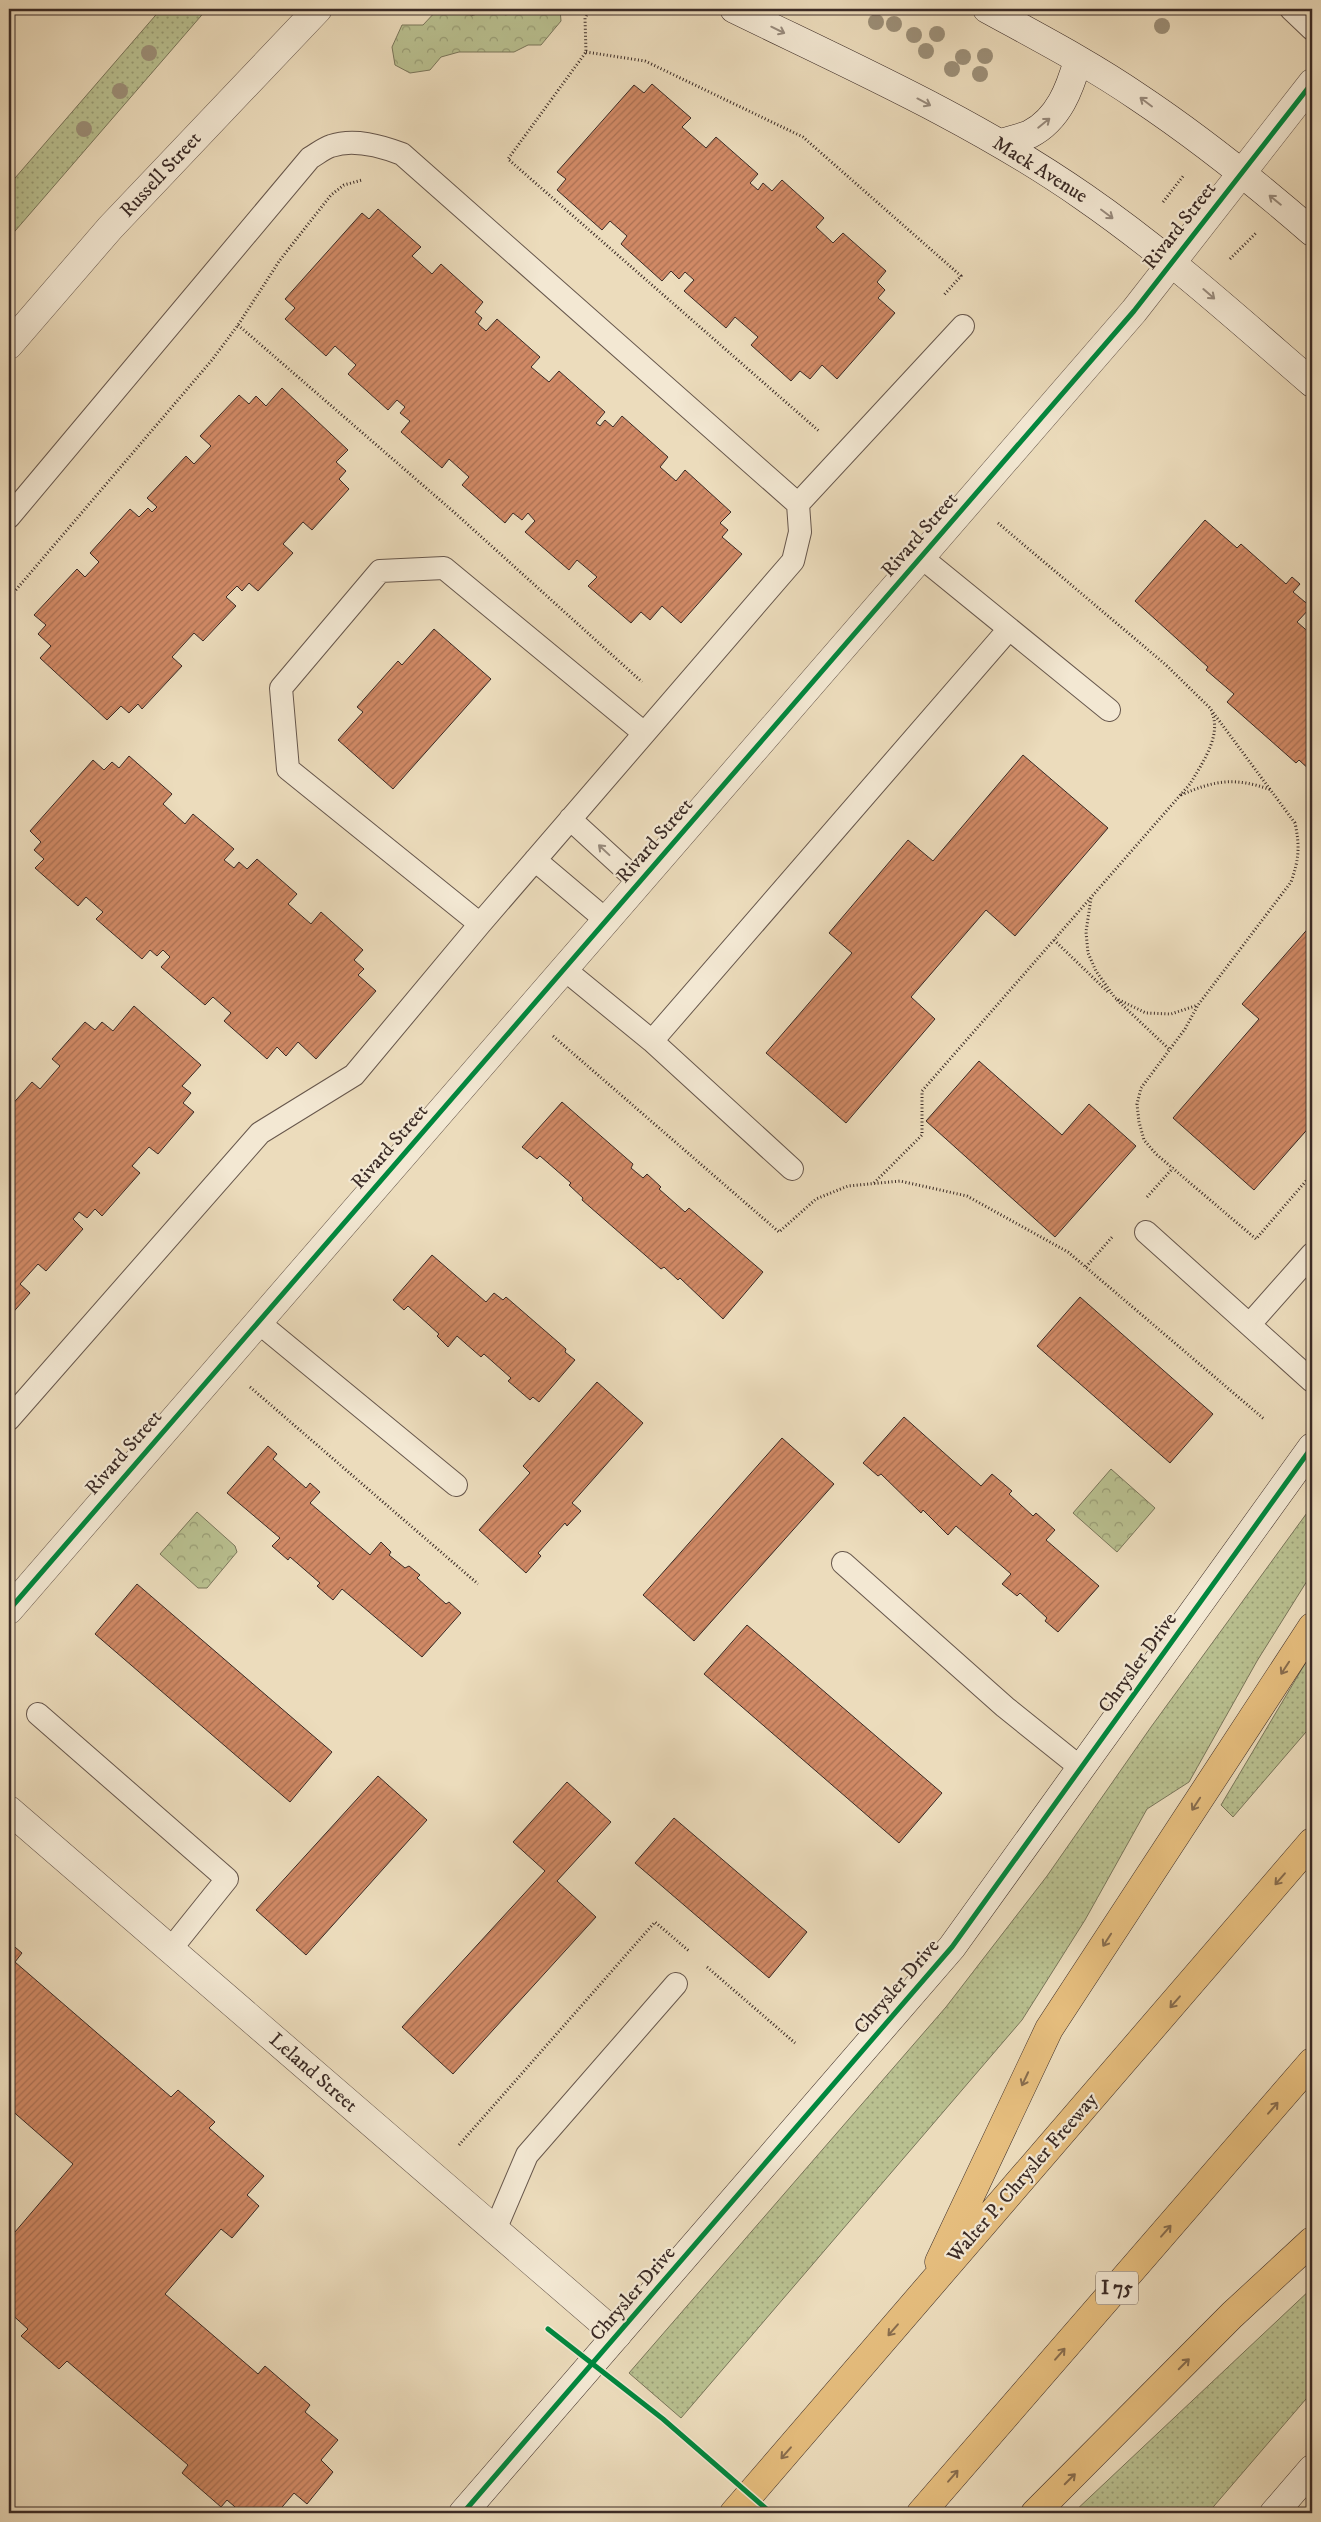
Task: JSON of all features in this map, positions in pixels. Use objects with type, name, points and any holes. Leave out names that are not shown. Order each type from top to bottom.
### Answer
[{"type":"highway","points":[[924,2293],[1049,2029],[1312,1627]]},
{"type":"highway","name":"Walter P. Chrysler Freeway","points":[[734,2513],[1312,1842]]},
{"type":"highway","name":"I 75","points":[[921,2513],[1312,2062]]},
{"type":"highway","points":[[1035,2513],[1232,2315],[1312,2241]]},
{"type":"street","name":"Russell Street","points":[[9,345],[110,228],[318,9]]},
{"type":"street","name":"Mack Avenue","points":[[734,9],[917,98],[1000,143],[1084,196],[1172,262],[1312,383]]},
{"type":"street","points":[[987,9],[1139,97],[1241,172],[1312,232]]},
{"type":"street","points":[[1000,143],[1030,134],[1053,115],[1070,88],[1078,60]]},
{"type":"street","name":"Rivard Street","points":[[9,1610],[1134,311],[1312,83]]},
{"type":"street","name":"Chrysler Drive","points":[[464,2513],[952,1946],[1312,1447]]},
{"type":"street","name":"Leland Street","points":[[9,1810],[618,2335]]},
{"type":"street","points":[[1274,2513],[1312,2468]]},
{"type":"lane","points":[[1291,9],[1312,29]]},
{"type":"lane","points":[[9,518],[310,158],[332,145],[356,144],[378,145],[402,154],[798,504],[800,532],[793,561],[480,924],[354,1075],[260,1133],[9,1419]]},
{"type":"lane","points":[[798,504],[963,326]]},
{"type":"lane","points":[[921,557],[1109,710]]},
{"type":"lane","points":[[480,924],[288,769],[281,688],[380,571],[444,568],[644,733]]},
{"type":"lane","points":[[652,1042],[1009,628]]},
{"type":"lane","points":[[570,819],[639,882]]},
{"type":"lane","points":[[535,860],[606,920]]},
{"type":"lane","points":[[564,969],[652,1042],[792,1169]]},
{"type":"lane","points":[[1146,1232],[1312,1381]]},
{"type":"lane","points":[[1250,1324],[1312,1254]]},
{"type":"lane","points":[[258,1322],[456,1485]]},
{"type":"lane","points":[[842,1563],[1005,1707],[1081,1768]]},
{"type":"lane","points":[[38,1714],[227,1878],[170,1950]]},
{"type":"lane","points":[[495,2230],[527,2155],[676,1984]]},
{"type":"path","points":[[590,9],[585,18],[586,52],[508,159],[822,434],[828,426]]},
{"type":"path","points":[[586,52],[645,61],[803,137],[961,276],[942,297]]},
{"type":"path","points":[[1163,202],[1186,172]]},
{"type":"path","points":[[9,598],[212,360],[238,325],[280,260],[331,195],[344,185],[370,178]]},
{"type":"path","points":[[1230,259],[1257,231]]},
{"type":"path","points":[[238,325],[455,514],[650,689]]},
{"type":"path","points":[[996,521],[1166,665],[1209,706],[1295,823],[1300,844],[1299,862],[1291,882],[1198,1005],[1185,1029],[1141,1088],[1137,1104],[1144,1140],[1156,1154],[1256,1238],[1312,1174]]},
{"type":"path","points":[[874,1184],[922,1135],[922,1091],[1190,784],[1204,761],[1213,738],[1214,717],[1209,706]]},
{"type":"path","points":[[1180,796],[1200,786],[1222,782],[1248,782],[1272,790]]},
{"type":"path","points":[[1091,897],[1086,932],[1088,952],[1096,971],[1114,998],[1146,1013],[1171,1014],[1198,1005]]},
{"type":"path","points":[[1054,940],[1170,1050]]},
{"type":"path","points":[[552,1035],[779,1232],[816,1199],[848,1186],[900,1181],[967,1196],[1061,1248],[1264,1419]]},
{"type":"path","points":[[248,1386],[478,1584]]},
{"type":"green space","points":[[161,9],[207,9],[9,238],[9,185]]},
{"type":"green space","points":[[438,9],[471,9],[471,16],[489,10],[506,15],[517,9],[560,9],[561,21],[541,45],[528,45],[514,52],[459,52],[441,57],[430,70],[410,73],[395,65],[392,47],[402,25],[423,25]]},
{"type":"green space","points":[[1111,1469],[1155,1508],[1117,1552],[1073,1513]]},
{"type":"green space","points":[[1312,1506],[1312,1573],[1257,1661],[1189,1782],[1147,1809],[1085,1920],[1022,2020],[681,2418],[629,2373],[946,2007],[1047,1876],[1151,1727]]},
{"type":"green space","points":[[197,1512],[235,1546],[237,1552],[207,1588],[198,1588],[160,1554]]},
{"type":"green space","points":[[1312,1652],[1312,1725],[1233,1817],[1221,1805]]},
{"type":"green space","points":[[1312,2288],[1312,2392],[1208,2513],[1073,2513]]},
{"type":"building","points":[[652,84],[691,118],[682,127],[706,148],[716,137],[758,174],[750,183],[758,190],[763,183],[772,191],[782,180],[824,218],[816,227],[833,243],[843,233],[886,271],[877,282],[885,290],[878,298],[895,313],[837,379],[822,365],[810,379],[800,371],[791,381],[751,345],[758,337],[735,317],[726,328],[684,291],[694,280],[685,272],[679,279],[671,271],[662,281],[621,244],[627,236],[610,221],[602,230],[557,190],[566,179],[557,172],[634,85],[644,93]]},
{"type":"building","points":[[378,209],[421,247],[412,256],[432,274],[441,264],[483,302],[475,312],[482,318],[478,324],[486,331],[497,319],[540,357],[531,367],[549,382],[559,371],[605,412],[596,423],[600,426],[605,420],[613,427],[622,416],[668,457],[660,467],[676,481],[685,470],[731,512],[720,523],[728,530],[722,537],[742,554],[681,623],[662,606],[650,620],[641,612],[631,623],[588,586],[597,577],[577,560],[569,570],[525,532],[535,521],[528,513],[522,520],[513,513],[505,523],[462,485],[469,477],[449,459],[442,468],[401,432],[410,421],[400,413],[405,407],[397,400],[388,410],[348,374],[356,365],[335,346],[326,356],[285,319],[295,308],[285,299],[362,213],[369,219]]},
{"type":"building","points":[[282,388],[348,450],[336,462],[346,471],[339,479],[349,489],[312,530],[303,522],[283,544],[293,553],[258,591],[249,583],[242,591],[237,586],[226,597],[236,606],[203,641],[194,633],[172,657],[182,666],[142,709],[138,704],[129,713],[121,706],[107,720],[40,658],[51,646],[38,634],[46,625],[34,615],[77,569],[85,577],[99,562],[90,553],[130,509],[139,517],[148,508],[152,512],[157,507],[147,498],[186,456],[194,464],[211,446],[200,436],[239,395],[249,404],[256,396],[266,406]]},
{"type":"building","points":[[1205,520],[1237,548],[1241,544],[1286,584],[1292,577],[1300,584],[1293,592],[1311,607],[1297,622],[1312,635],[1312,772],[1299,760],[1296,763],[1227,702],[1234,694],[1206,670],[1208,667],[1135,601]]},
{"type":"building","points":[[434,629],[491,679],[393,789],[338,740],[363,712],[357,707],[398,661],[402,665]]},
{"type":"building","points":[[1023,755],[1108,828],[1015,936],[986,910],[911,997],[935,1019],[846,1123],[766,1053],[852,953],[829,933],[908,840],[933,861]]},
{"type":"building","points":[[129,756],[172,794],[163,804],[185,824],[193,814],[234,849],[224,860],[234,868],[239,862],[247,869],[257,859],[297,894],[288,904],[311,924],[321,912],[363,950],[354,960],[364,969],[358,975],[376,991],[316,1059],[298,1042],[286,1056],[277,1047],[267,1059],[224,1021],[231,1013],[213,997],[205,1005],[161,967],[170,957],[163,950],[157,956],[150,950],[142,959],[96,919],[103,912],[86,897],[78,906],[35,868],[44,859],[34,850],[41,842],[30,831],[93,760],[104,770],[112,762],[119,768]]},
{"type":"building","points":[[1312,924],[1312,1124],[1254,1190],[1173,1118],[1259,1019],[1242,1004]]},
{"type":"building","points":[[134,1006],[201,1065],[182,1086],[191,1093],[183,1103],[194,1112],[158,1154],[149,1147],[132,1166],[140,1173],[102,1216],[95,1209],[87,1218],[79,1212],[73,1219],[83,1229],[46,1271],[38,1264],[20,1284],[30,1293],[9,1317],[9,1108],[32,1082],[40,1089],[60,1066],[52,1059],[85,1022],[95,1030],[102,1022],[113,1031]]},
{"type":"building","points":[[979,1061],[1062,1135],[1089,1104],[1136,1146],[1055,1237],[926,1121]]},
{"type":"building","points":[[562,1102],[633,1164],[631,1168],[643,1178],[647,1174],[661,1187],[659,1189],[685,1212],[689,1208],[763,1272],[723,1319],[680,1278],[678,1280],[664,1267],[661,1269],[582,1200],[583,1198],[569,1185],[571,1183],[540,1156],[537,1159],[522,1147]]},
{"type":"building","points":[[432,1255],[486,1302],[494,1293],[503,1300],[506,1297],[566,1349],[565,1352],[575,1360],[539,1402],[533,1397],[530,1400],[508,1381],[511,1378],[484,1354],[481,1357],[457,1336],[448,1347],[437,1336],[439,1334],[408,1306],[404,1310],[393,1300]]},
{"type":"building","points":[[1080,1297],[1213,1414],[1170,1463],[1037,1346]]},
{"type":"building","points":[[597,1382],[643,1423],[572,1503],[581,1511],[567,1526],[565,1523],[538,1553],[541,1556],[526,1573],[479,1530],[530,1473],[523,1466]]},
{"type":"building","points":[[904,1417],[981,1486],[992,1474],[1012,1491],[1009,1494],[1033,1516],[1036,1513],[1055,1530],[1046,1540],[1099,1586],[1058,1632],[1045,1621],[1047,1618],[1020,1593],[1017,1596],[1002,1584],[1011,1574],[956,1526],[948,1535],[923,1510],[921,1513],[881,1474],[878,1476],[863,1463]]},
{"type":"building","points":[[782,1438],[834,1484],[694,1641],[643,1595]]},
{"type":"building","points":[[268,1446],[277,1454],[273,1459],[306,1488],[310,1483],[320,1492],[310,1503],[370,1555],[381,1542],[391,1552],[389,1555],[405,1568],[409,1566],[420,1575],[417,1578],[446,1604],[449,1602],[461,1613],[422,1657],[342,1589],[333,1600],[317,1586],[320,1583],[290,1557],[288,1560],[272,1546],[280,1538],[227,1493]]},
{"type":"building","points":[[137,1584],[332,1752],[290,1802],[95,1634]]},
{"type":"building","points":[[747,1625],[942,1793],[899,1843],[704,1674]]},
{"type":"building","points":[[378,1776],[427,1820],[306,1955],[256,1910]]},
{"type":"building","points":[[567,1782],[611,1822],[557,1881],[596,1917],[453,2074],[402,2027],[545,1871],[513,1842]]},
{"type":"building","points":[[674,1818],[807,1932],[769,1978],[635,1863]]},
{"type":"building","points":[[9,1942],[22,1953],[15,1962],[171,2097],[178,2090],[215,2122],[209,2128],[264,2176],[247,2195],[259,2206],[232,2238],[221,2229],[165,2294],[258,2374],[265,2366],[310,2405],[305,2412],[338,2440],[321,2460],[333,2472],[307,2504],[294,2493],[277,2513],[242,2513],[227,2500],[221,2507],[182,2473],[188,2465],[67,2361],[59,2369],[21,2336],[28,2329],[9,2312],[9,2239],[73,2164],[9,2108]]},
{"type":"cycle path","points":[[9,1610],[1134,311],[1312,83]]},
{"type":"cycle path","points":[[463,2513],[952,1947],[1312,1447]]},
{"type":"cycle path","points":[[548,2329],[663,2419],[771,2513]]}]
